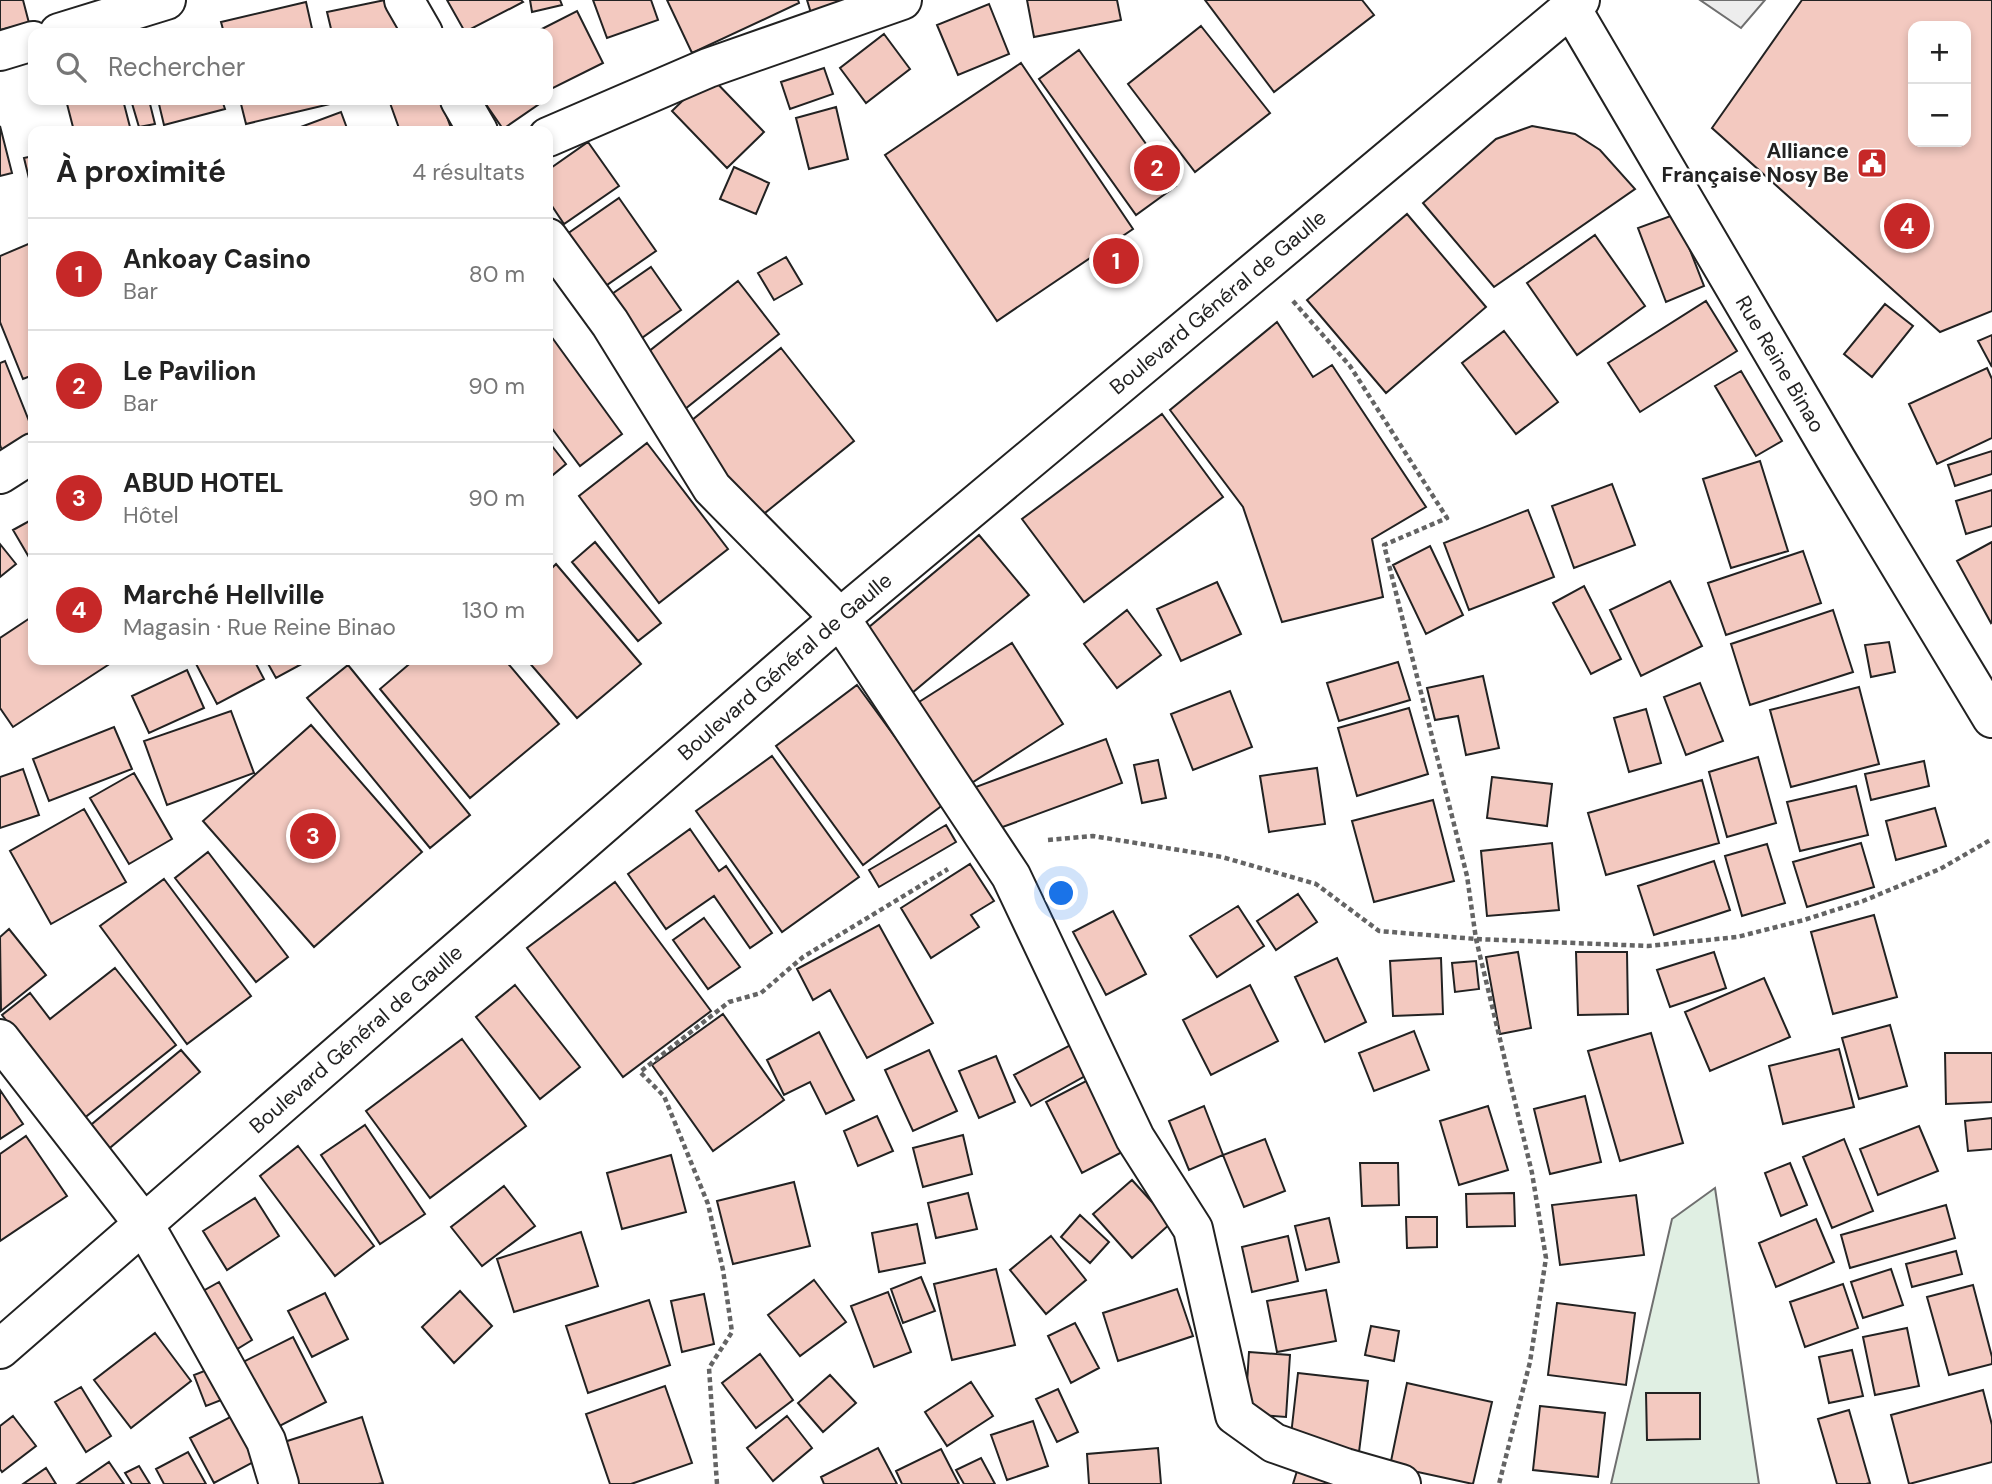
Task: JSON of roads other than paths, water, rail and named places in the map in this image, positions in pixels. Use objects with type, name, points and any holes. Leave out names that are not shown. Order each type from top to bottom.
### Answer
[{"type":"street","points":[[75,28],[166,0]]},
{"type":"street","points":[[404,0],[420,28]]},
{"type":"street","points":[[553,135],[708,68],[902,0]]},
{"type":"street","name":"Boulevard Général de Gaulle","points":[[0,1349],[840,618],[1576,4]]},
{"type":"street","name":"Rue Reine Binao","points":[[1576,4],[1837,461],[1992,718]]},
{"type":"street","points":[[0,51],[28,43]]},
{"type":"street","points":[[463,105],[475,126]]},
{"type":"street","points":[[553,245],[610,323],[712,488],[840,618],[1011,876],[1135,1138],[1193,1229],[1235,1415],[1274,1443],[1401,1484]]},
{"type":"street","points":[[0,474],[28,456]]},
{"type":"street","points":[[0,1039],[143,1223],[266,1441],[279,1484]]},
{"type":"place","name":"Alliance Française Nosy Be","points":[[1872,163]]},
{"type":"place","name":"Le Pavilion","points":[[1157,168]]},
{"type":"place","name":"Marché Hellville","points":[[1907,226]]},
{"type":"place","name":"Ankoay Casino","points":[[1116,261]]},
{"type":"place","name":"ABUD HOTEL","points":[[313,836]]}]
